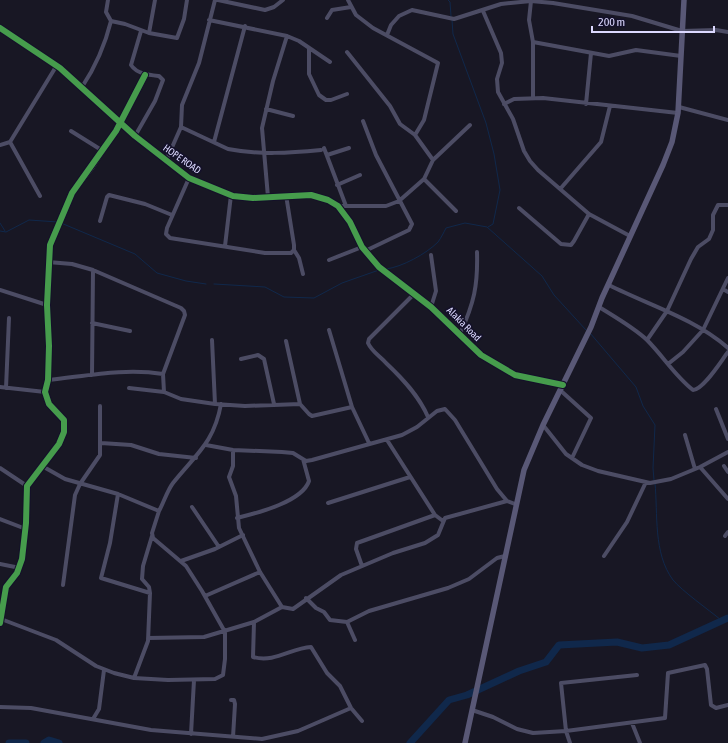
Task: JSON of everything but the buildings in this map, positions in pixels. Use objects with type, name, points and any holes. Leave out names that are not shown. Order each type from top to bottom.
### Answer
[{"type":"street","points":[[82,87],[98,60],[107,39],[111,21],[106,12],[107,0]]},
{"type":"street","points":[[149,33],[155,0]]},
{"type":"street","points":[[111,21],[125,24],[141,31],[177,38],[184,19],[187,0]]},
{"type":"street","points":[[166,161],[181,127],[182,105],[197,69],[209,20],[216,0],[265,10],[274,7],[284,0]]},
{"type":"street","points":[[348,0],[356,14],[369,26],[438,63],[424,120],[415,135]]},
{"type":"street","points":[[465,743],[515,504],[524,470],[543,425],[589,333],[608,284],[667,156],[677,124],[684,0]]},
{"type":"street","points":[[387,35],[391,25],[399,16],[412,10],[454,19],[502,4],[531,1],[553,1],[632,16],[682,31],[716,30],[728,32]]},
{"type":"street","points":[[531,1],[529,20],[533,42],[533,98]]},
{"type":"street","points":[[327,18],[332,10],[351,7]]},
{"type":"street","points":[[484,10],[501,53],[502,63],[496,85],[504,104],[513,119],[524,151],[530,161],[538,170],[561,188],[589,214],[630,236]]},
{"type":"street","points":[[209,20],[245,26],[287,36],[330,62]]},
{"type":"street","points":[[214,142],[245,26]]},
{"type":"street","name":"HOPE ROAD","points":[[0,28],[57,65],[135,136],[189,178],[231,195],[248,198],[286,195],[312,195],[324,198],[338,206],[350,222],[363,249]]},
{"type":"street","points":[[135,136],[155,101],[163,80],[159,76],[145,75],[134,69],[131,65],[141,31]]},
{"type":"street","points":[[268,197],[262,128],[287,36]]},
{"type":"street","points":[[533,42],[591,53],[616,55],[636,50],[681,56]]},
{"type":"street","points":[[309,48],[309,74],[319,95],[326,100],[331,100],[347,94]]},
{"type":"street","points":[[347,52],[390,106],[400,124],[415,135],[433,160]]},
{"type":"street","points":[[586,104],[591,53]]},
{"type":"street","points":[[0,145],[10,142],[57,65]]},
{"type":"street","points":[[145,75],[121,123],[76,186],[52,239],[48,262],[48,380],[44,392],[49,404],[64,420],[65,426],[63,437],[59,444],[27,486],[26,530],[20,568],[6,587],[0,621],[56,640],[104,670],[134,678],[194,680],[216,679],[223,675],[225,659],[225,632],[191,573],[181,561],[152,536]]},
{"type":"street","points":[[504,104],[514,99],[533,98],[678,114]]},
{"type":"street","points":[[561,188],[601,142],[610,106]]},
{"type":"street","points":[[679,107],[728,120]]},
{"type":"street","points":[[266,109],[293,116]]},
{"type":"street","points":[[329,260],[363,249],[411,228],[412,224],[376,155],[363,121]]},
{"type":"street","points":[[338,206],[386,206],[399,201],[424,179],[433,160],[470,125]]},
{"type":"street","points":[[181,127],[228,149],[264,153],[323,149],[327,155],[346,206]]},
{"type":"street","points":[[71,131],[103,150]]},
{"type":"street","points":[[10,142],[40,196]]},
{"type":"street","points":[[327,155],[349,148]]},
{"type":"street","points":[[337,185],[360,175]]},
{"type":"street","points":[[189,178],[166,230],[167,236],[275,254],[291,253],[294,250]]},
{"type":"street","points":[[424,179],[456,211]]},
{"type":"street","points":[[100,221],[106,197],[109,195],[145,204],[172,215]]},
{"type":"street","points":[[225,246],[231,195]]},
{"type":"street","points":[[286,195],[294,250],[299,258],[303,274]]},
{"type":"street","points":[[647,340],[668,311],[691,259],[698,248],[709,239],[713,230],[715,210],[721,204],[728,205]]},
{"type":"street","points":[[518,208],[561,244],[567,246],[571,245],[574,241],[589,214]]},
{"type":"street","name":"Alakia Road","points":[[363,249],[378,267],[431,307],[481,355],[507,371],[562,388]]},
{"type":"street","points":[[460,334],[473,303],[478,279],[477,252]]},
{"type":"street","points":[[431,255],[436,291],[431,307]]},
{"type":"street","points":[[48,262],[72,264],[93,270],[184,311],[185,315],[163,374],[164,392]]},
{"type":"street","points":[[92,375],[93,270]]},
{"type":"street","points":[[668,364],[683,352],[704,330],[728,278]]},
{"type":"street","points":[[608,284],[637,299],[668,311],[704,330],[728,348]]},
{"type":"street","points":[[723,289],[728,292]]},
{"type":"street","points":[[0,290],[47,305]]},
{"type":"street","points":[[414,294],[369,339],[368,343],[373,351],[401,378],[421,401],[428,417]]},
{"type":"street","points":[[599,307],[624,322],[647,340],[693,390],[697,390],[728,352]]},
{"type":"street","points":[[6,388],[9,318]]},
{"type":"street","points":[[92,323],[130,331]]},
{"type":"street","points":[[329,330],[352,407],[369,443]]},
{"type":"street","points":[[212,340],[215,404]]},
{"type":"street","points":[[286,341],[300,404],[308,414],[312,416],[352,407]]},
{"type":"street","points":[[241,358],[258,355],[264,359],[274,404]]},
{"type":"street","points":[[48,380],[140,371],[163,374]]},
{"type":"street","points":[[0,387],[44,392]]},
{"type":"street","points":[[130,388],[164,392],[181,399],[215,404],[300,404]]},
{"type":"street","points":[[562,388],[591,418],[572,458]]},
{"type":"street","points":[[134,678],[148,638],[150,593],[149,587],[142,579],[143,566],[159,511],[173,484],[206,446],[215,429],[221,404]]},
{"type":"street","points":[[63,585],[74,495],[100,455],[100,406]]},
{"type":"street","points":[[206,446],[233,450],[294,453],[303,459],[312,460],[369,443],[387,440],[417,427],[428,417],[442,409],[448,411],[472,451],[507,501],[515,504]]},
{"type":"street","points":[[716,409],[728,439]]},
{"type":"street","points":[[543,425],[562,450],[572,458],[598,471],[649,483],[672,479],[700,467],[728,452]]},
{"type":"street","points":[[685,435],[695,469]]},
{"type":"street","points":[[387,440],[435,515],[444,521]]},
{"type":"street","points":[[101,443],[124,444],[159,454],[196,458]]},
{"type":"street","points":[[233,450],[233,466],[229,477],[236,496],[237,518],[242,536],[260,572],[282,607]]},
{"type":"street","points":[[237,518],[266,510],[299,494],[309,481],[303,459]]},
{"type":"street","points":[[42,466],[65,479],[118,494],[159,511]]},
{"type":"street","points":[[724,466],[728,472]]},
{"type":"street","points":[[700,467],[728,499]]},
{"type":"street","points":[[0,468],[27,486]]},
{"type":"street","points":[[328,503],[410,477]]},
{"type":"street","points":[[604,556],[627,522],[649,483]]},
{"type":"street","points":[[118,494],[110,544],[101,578],[150,593]]},
{"type":"street","points":[[148,638],[204,638],[254,622],[282,607],[293,609],[306,598],[341,575],[393,553],[425,543],[440,533],[445,518],[507,501]]},
{"type":"street","points":[[192,507],[219,547]]},
{"type":"street","points":[[362,566],[356,549],[357,543],[435,515]]},
{"type":"street","points":[[0,519],[26,530]]},
{"type":"street","points":[[181,561],[219,547],[242,536]]},
{"type":"street","points":[[306,598],[316,608],[324,612],[330,620],[347,622],[369,611],[461,583],[497,558],[505,556]]},
{"type":"street","points":[[0,564],[20,568]]},
{"type":"street","points":[[205,596],[260,572]]},
{"type":"street","points":[[254,622],[253,657],[261,659],[280,657],[311,647],[327,673],[340,686],[351,708],[362,721]]},
{"type":"street","points":[[347,622],[355,640]]},
{"type":"street","points":[[472,710],[493,717],[523,731],[543,733],[665,718],[668,673],[706,666],[711,705],[716,708],[728,705]]},
{"type":"street","points":[[93,719],[99,709],[104,670]]},
{"type":"street","points":[[570,743],[566,731],[561,683],[637,676]]},
{"type":"street","points":[[191,734],[194,680]]},
{"type":"street","points":[[231,700],[234,700],[236,704],[233,737]]},
{"type":"street","points":[[0,708],[31,708],[151,730],[269,739],[311,727],[351,708]]},
{"type":"street","points":[[632,723],[640,743]]},
{"type":"waterway","points":[[448,0],[450,2],[451,16]]},
{"type":"waterway","points":[[452,20],[453,34],[486,123],[494,154],[500,190],[493,224],[488,227]]},
{"type":"waterway","points":[[0,231],[6,232],[29,220],[58,222]]},
{"type":"waterway","points":[[0,223],[5,231]]},
{"type":"waterway","points":[[61,223],[135,254],[157,273],[186,281],[206,284]]},
{"type":"waterway","points":[[386,269],[406,263],[433,247],[438,242],[446,228],[465,223],[487,227],[542,276],[554,295],[586,330]]},
{"type":"waterway","points":[[214,284],[265,287],[284,297],[314,298],[342,283],[379,270]]},
{"type":"waterway","points":[[590,333],[636,387],[643,406],[655,425],[653,468],[654,480]]},
{"type":"waterway","points":[[655,483],[659,546],[667,569],[677,584],[721,620]]},
{"type":"waterway","points":[[410,743],[449,700],[467,695],[519,671],[546,662],[559,645],[617,642],[642,648],[669,645],[728,618]]},
{"type":"waterway","points":[[44,743],[49,740],[59,743]]},
{"type":"waterway","points":[[9,743],[26,743]]},
{"type":"cycle path","points":[[0,28],[60,68],[135,136],[189,178],[233,196],[253,198],[311,195],[328,200],[338,206],[350,222],[362,247],[379,267],[431,307],[481,355],[515,375],[563,385]]},
{"type":"cycle path","points":[[0,623],[6,587],[17,573],[22,559],[26,523],[27,486],[59,444],[64,432],[64,420],[49,404],[45,392],[48,380],[49,346],[47,305],[50,245],[72,193],[116,131],[145,75]]}]
